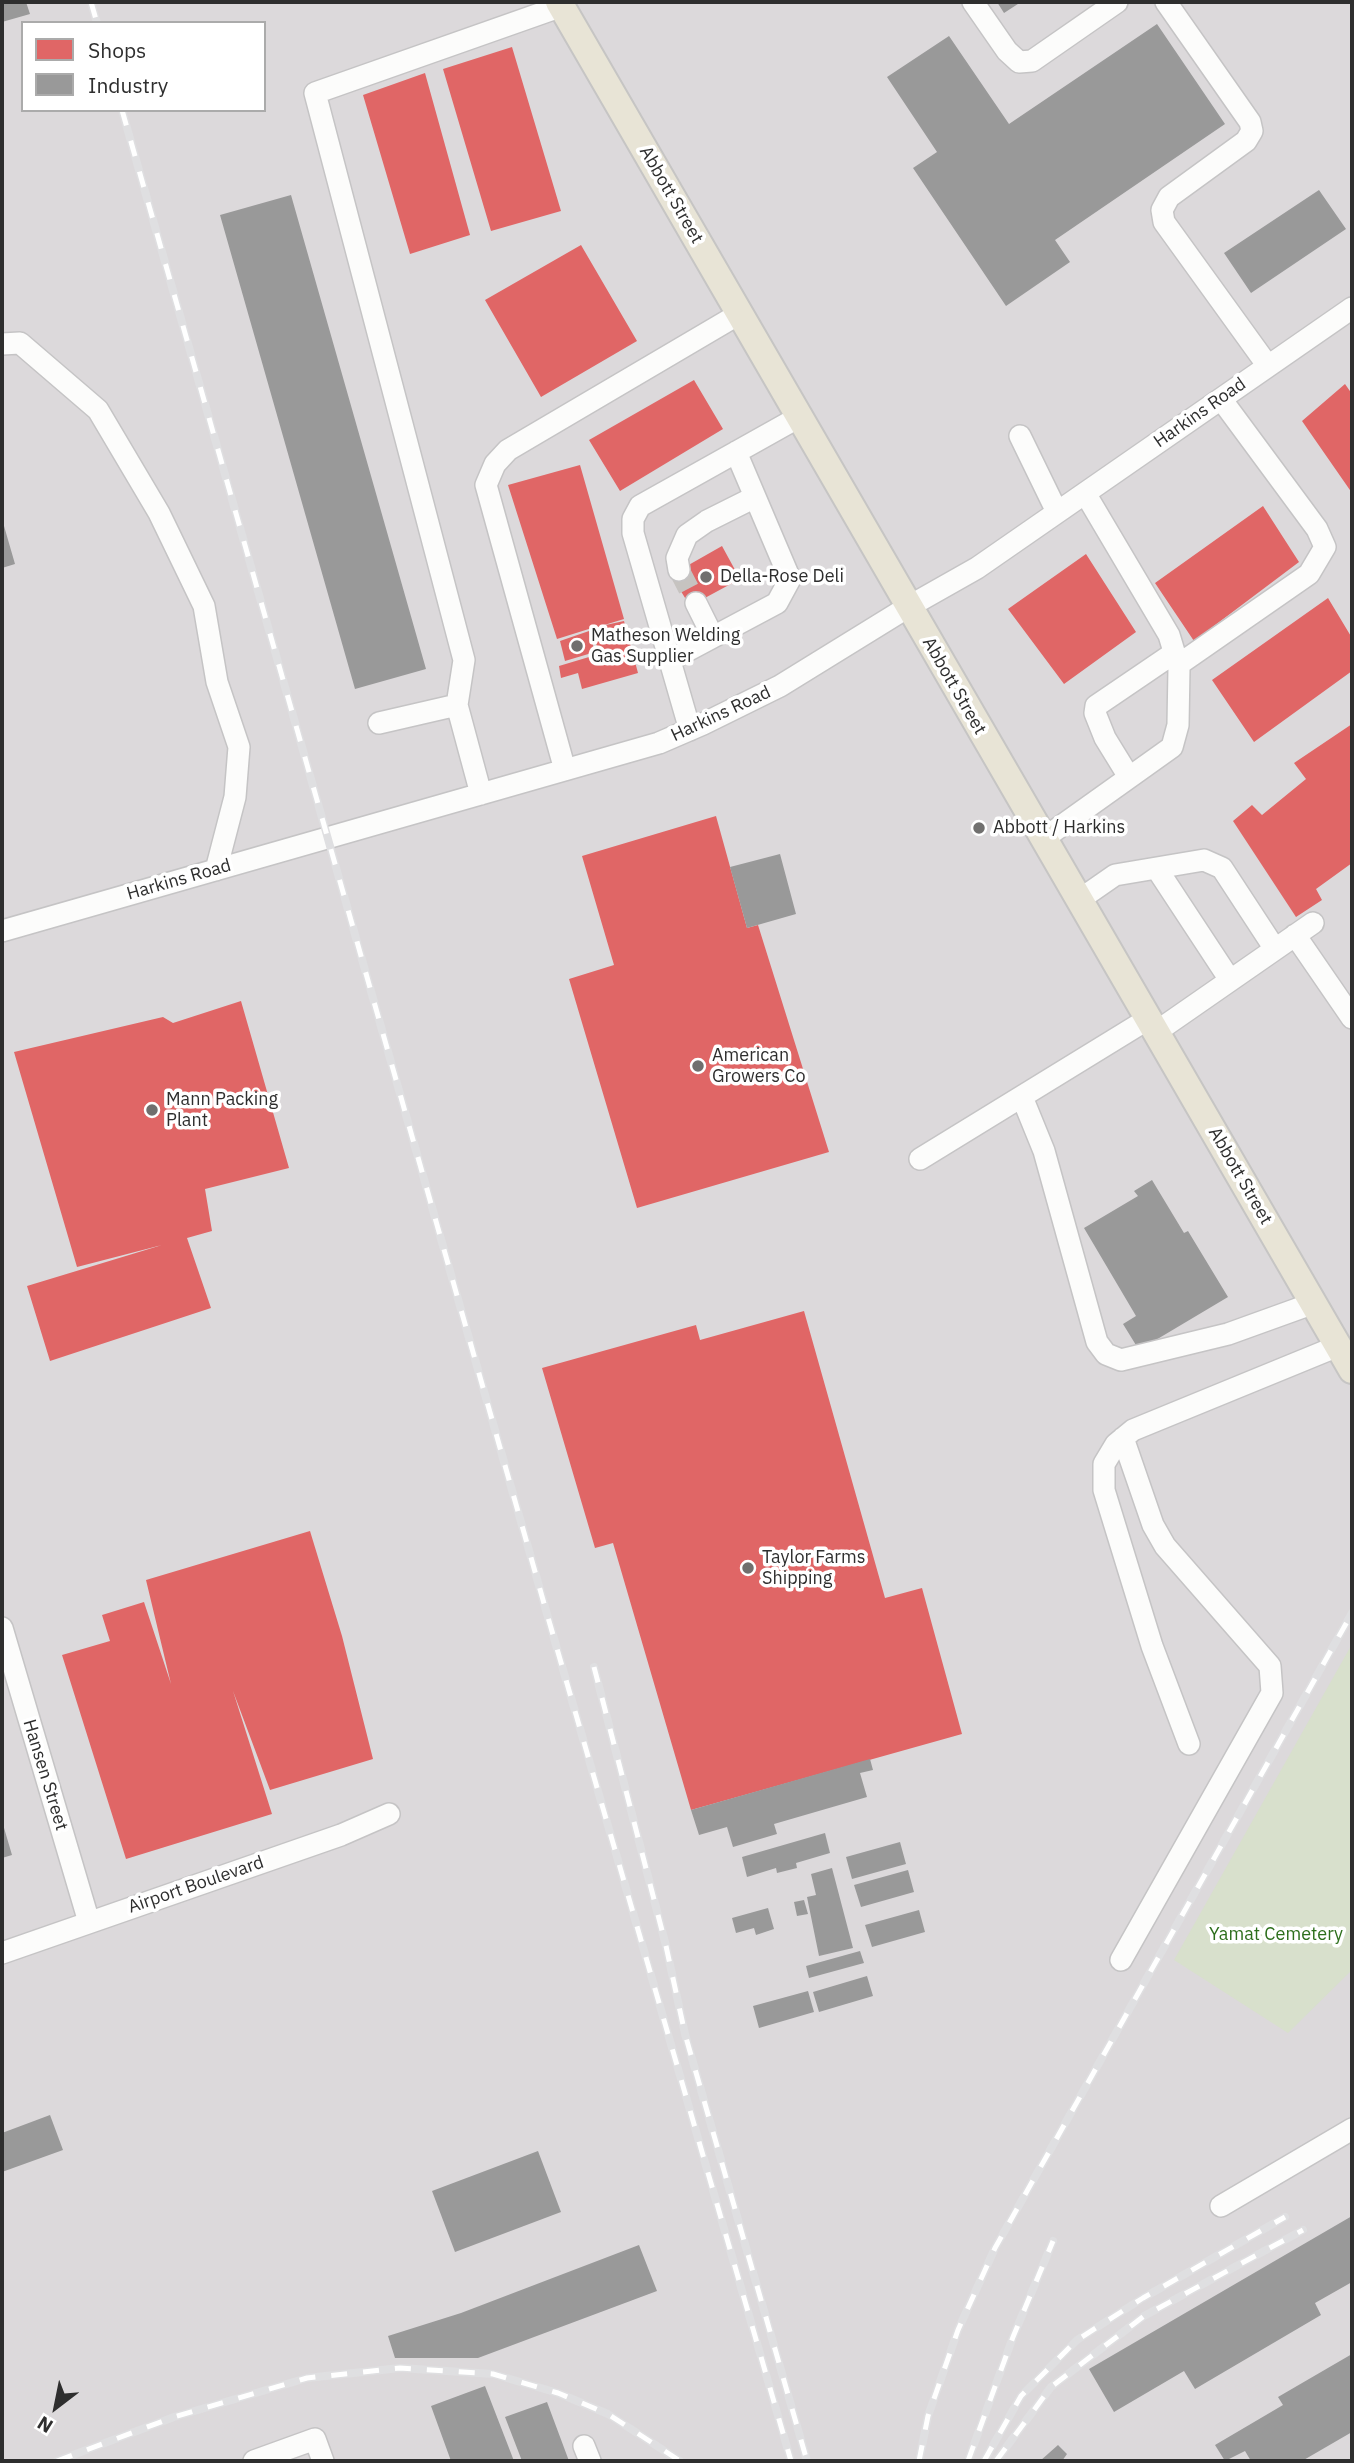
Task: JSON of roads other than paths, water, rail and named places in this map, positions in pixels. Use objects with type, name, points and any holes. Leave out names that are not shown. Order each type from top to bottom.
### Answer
[{"type":"main road","name":"Abbott Street","points":[[560,4],[1352,1370]]},
{"type":"street","points":[[973,2],[1007,51],[1019,62],[1032,61],[1116,2]]},
{"type":"street","points":[[1166,2],[1250,122],[1252,131],[1247,141],[1169,197],[1162,210],[1164,222],[1268,366]]},
{"type":"street","points":[[481,794],[457,705],[464,660],[315,93],[560,4]]},
{"type":"street","name":"Harkins Road","points":[[2,931],[659,743],[690,730],[780,686],[977,568],[1352,308]]},
{"type":"street","points":[[565,770],[486,485],[495,464],[508,450],[739,314]]},
{"type":"street","points":[[2,344],[20,343],[98,410],[159,513],[204,606],[217,682],[239,747],[235,797],[216,870]]},
{"type":"street","points":[[1129,777],[1105,738],[1095,713],[1096,706],[1176,659],[1309,574],[1325,547],[1317,529],[1221,399]]},
{"type":"street","points":[[690,730],[633,533],[633,519],[639,506],[799,417]]},
{"type":"street","points":[[1020,436],[1057,512]]},
{"type":"street","points":[[670,660],[777,603],[790,579],[736,452]]},
{"type":"street","points":[[1043,839],[1172,747],[1178,726],[1176,659],[1157,612],[1084,494]]},
{"type":"street","points":[[679,570],[677,558],[687,536],[707,521],[755,497]]},
{"type":"street","points":[[696,603],[713,637]]},
{"type":"street","points":[[379,723],[457,705]]},
{"type":"street","points":[[1079,900],[1115,875],[1204,860],[1222,868],[1275,949]]},
{"type":"street","points":[[1157,869],[1230,980]]},
{"type":"street","points":[[920,1159],[1022,1097],[1230,980],[1304,929],[1352,1018]]},
{"type":"street","points":[[1022,1097],[1044,1151],[1097,1342],[1106,1354],[1121,1360],[1228,1334],[1314,1303]]},
{"type":"street","points":[[1189,1744],[1152,1646],[1104,1490],[1104,1464],[1133,1430],[1338,1346]]},
{"type":"street","points":[[1121,1960],[1272,1693],[1269,1666],[1165,1546],[1153,1525],[1124,1438]]},
{"type":"street","name":"Hansen Street","points":[[2,1628],[89,1922]]},
{"type":"street","name":"Airport Boulevard","points":[[2,1953],[341,1835],[389,1814]]},
{"type":"street","points":[[1221,2206],[1352,2129]]},
{"type":"street","points":[[254,2461],[315,2440],[323,2461]]},
{"type":"tunnel","points":[[679,570],[696,603]]},
{"type":"railway","points":[[91,2],[96,21]]},
{"type":"railway","points":[[123,112],[545,1607],[791,2461]]},
{"type":"railway","points":[[919,2461],[928,2416],[958,2330],[995,2248],[1352,1613]]},
{"type":"railway","points":[[594,1667],[666,1946],[685,2034],[807,2461]]},
{"type":"railway","points":[[984,2461],[1021,2396],[1077,2340],[1143,2298],[1285,2217]]},
{"type":"railway","points":[[996,2461],[1051,2387],[1144,2316],[1303,2230]]},
{"type":"railway","points":[[968,2461],[1013,2337],[1053,2241]]},
{"type":"railway","points":[[57,2461],[174,2417],[307,2378],[400,2368],[493,2374],[558,2393],[608,2414],[680,2461]]},
{"type":"place","name":"Della-Rose Deli","points":[[706,577]]},
{"type":"place","name":"Matheson Welding Gas Supplier","points":[[577,646]]},
{"type":"place","name":"Abbott / Harkins","points":[[979,828]]},
{"type":"place","name":"American Growers Co","points":[[698,1066]]},
{"type":"place","name":"Mann Packing Plant","points":[[152,1110]]},
{"type":"place","name":"Taylor Farms Shipping","points":[[748,1568]]},
{"type":"park label","name":"Yamat Cemetery","points":[[1276,1935]]}]
